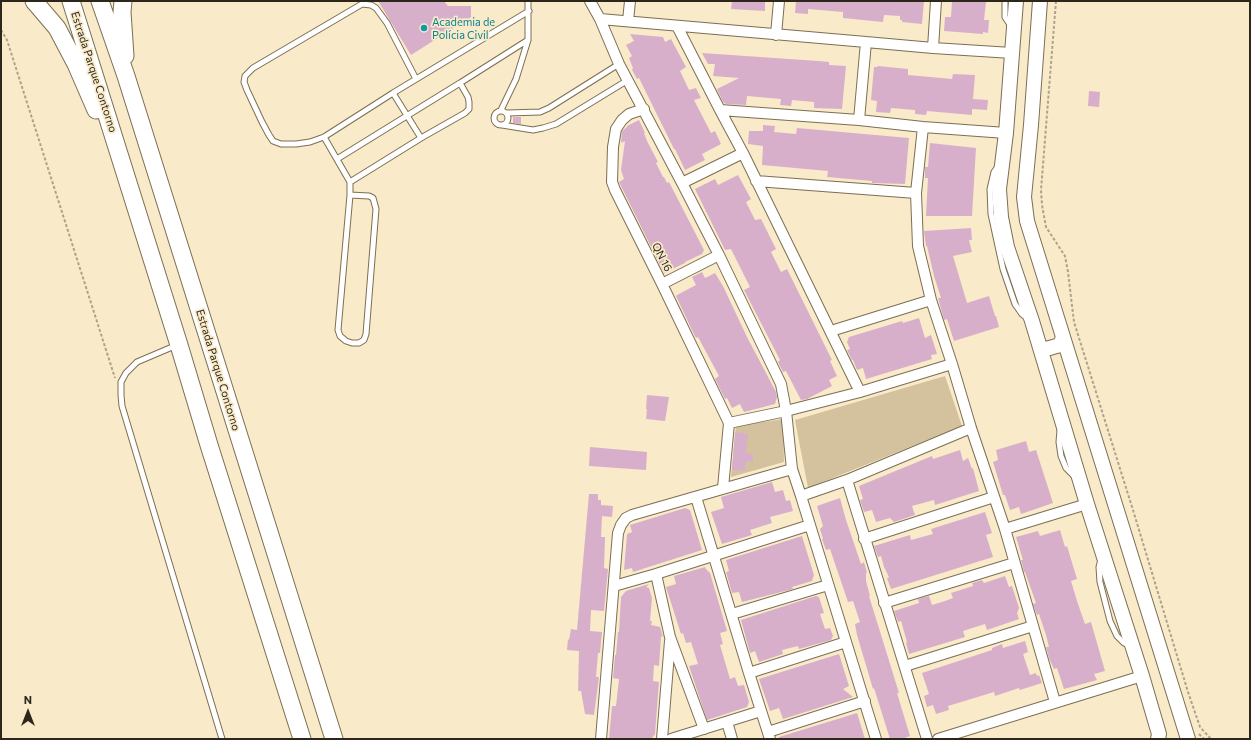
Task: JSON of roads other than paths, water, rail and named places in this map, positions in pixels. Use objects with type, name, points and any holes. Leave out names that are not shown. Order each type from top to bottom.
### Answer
[{"type":"highway","points":[[34,1],[57,28],[76,64],[133,196]]},
{"type":"highway","name":"Estrada Parque Contorno","points":[[71,1],[180,345],[209,444],[302,739]]},
{"type":"highway","name":"Estrada Parque Contorno","points":[[100,1],[126,76],[334,739]]},
{"type":"highway","points":[[123,1],[122,12],[126,76]]},
{"type":"main road","points":[[1016,1],[1006,133],[999,189],[1001,217],[1007,247],[1045,362],[1087,504],[1142,676],[1159,734],[1158,739]]},
{"type":"main road","points":[[1040,1],[1024,197],[1027,221],[1188,739]]},
{"type":"main road","points":[[1040,347],[1046,349],[1060,345],[1063,337]]},
{"type":"main road","points":[[1045,362],[1048,359],[1059,356],[1070,359]]},
{"type":"street","points":[[590,1],[600,19],[619,64],[644,109],[719,255],[781,384],[786,411],[792,469],[876,739]]},
{"type":"street","points":[[628,21],[630,1]]},
{"type":"street","points":[[776,35],[779,1]]},
{"type":"street","points":[[933,48],[936,1]]},
{"type":"street","points":[[600,19],[933,48],[1012,53]]},
{"type":"street","points":[[677,26],[743,153],[860,392]]},
{"type":"street","points":[[859,120],[866,42]]},
{"type":"street","name":"QN 16","points":[[644,109],[629,114],[622,120],[616,129],[613,147],[612,182],[729,423]]},
{"type":"street","points":[[720,110],[1006,133]]},
{"type":"street","points":[[923,127],[916,193],[918,246],[932,300],[971,428],[1005,529],[1055,702]]},
{"type":"street","points":[[682,183],[743,153]]},
{"type":"street","points":[[756,181],[916,193]]},
{"type":"street","points":[[662,284],[719,255]]},
{"type":"street","points":[[831,331],[932,300]]},
{"type":"street","points":[[723,488],[729,423],[786,411],[860,392],[952,364]]},
{"type":"street","points":[[801,496],[847,480],[971,428]]},
{"type":"street","points":[[601,739],[618,533],[621,525],[626,518],[632,515],[792,469]]},
{"type":"street","points":[[847,480],[927,739]]},
{"type":"street","points":[[696,497],[749,674],[769,735],[864,701]]},
{"type":"street","points":[[864,539],[994,497]]},
{"type":"street","points":[[1005,529],[1087,504]]},
{"type":"street","points":[[614,586],[810,525]]},
{"type":"street","points":[[884,603],[1014,563]]},
{"type":"street","points":[[656,574],[670,637],[704,729]]},
{"type":"street","points":[[732,614],[828,585]]},
{"type":"street","points":[[905,666],[1033,626]]},
{"type":"street","points":[[662,739],[670,637]]},
{"type":"street","points":[[749,674],[846,642]]},
{"type":"street","points":[[938,739],[1142,676]]},
{"type":"street","points":[[672,739],[761,711]]},
{"type":"street","points":[[727,722],[732,739]]},
{"type":"lane","points":[[528,1],[528,40],[516,78],[501,110],[495,113],[494,120],[499,124],[533,130],[556,124],[628,80]]},
{"type":"lane","points":[[1005,1],[1006,17],[1014,30]]},
{"type":"lane","points":[[416,78],[387,23],[376,8],[366,4],[360,5],[280,51],[248,72],[245,76],[244,82],[273,141],[280,144],[310,142],[324,137],[416,78],[529,10]]},
{"type":"lane","points":[[337,159],[528,40]]},
{"type":"lane","points":[[501,110],[507,113],[540,112],[549,108],[619,64]]},
{"type":"lane","points":[[350,182],[421,138],[465,113],[469,109],[468,97],[460,83]]},
{"type":"lane","points":[[393,93],[421,138]]},
{"type":"lane","points":[[502,125],[505,124],[508,119],[507,113]]},
{"type":"lane","points":[[324,137],[350,182],[338,330],[340,336],[346,341],[359,343],[364,340],[366,334],[376,209],[373,198],[369,196],[350,195]]},
{"type":"lane","points":[[180,345],[137,362],[126,373],[121,382],[121,395],[124,413],[222,739]]},
{"type":"place","name":"Academia de Polícia Civil","points":[[424,28]]}]
